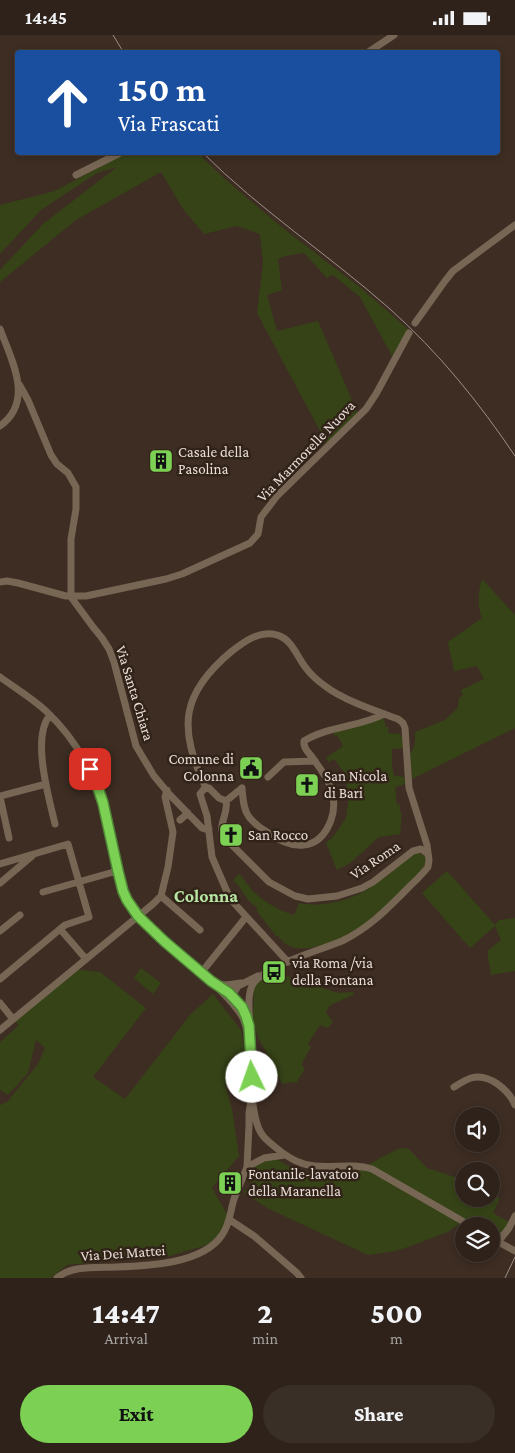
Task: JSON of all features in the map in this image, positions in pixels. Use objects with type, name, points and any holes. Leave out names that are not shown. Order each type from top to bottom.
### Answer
[{"type":"street","points":[[372,50],[394,35]]},
{"type":"street","points":[[76,175],[116,155]]},
{"type":"street","points":[[415,323],[454,271],[515,225]]},
{"type":"street","points":[[0,329],[19,384],[28,400],[51,455],[57,464],[68,473],[76,487],[72,539],[71,597]]},
{"type":"street","name":"Via Marmorelle Nuova","points":[[0,582],[14,582],[71,597],[89,595],[182,574],[250,543],[258,533],[261,517],[277,496],[366,409],[409,333]]},
{"type":"street","points":[[0,426],[8,419],[15,407],[19,384]]},
{"type":"street","name":"Via Santa Chiara","points":[[71,597],[109,649],[136,746],[150,769],[167,791],[203,829],[209,829]]},
{"type":"street","points":[[205,788],[190,745],[188,717],[191,701],[202,682],[214,668],[240,645],[258,635],[270,633],[282,637],[292,646],[306,669],[328,688],[340,695],[399,719],[405,727],[409,785],[426,843],[429,864],[426,870],[382,915],[372,922],[341,941],[288,962],[244,982],[236,988],[232,998],[245,1023],[250,1048]]},
{"type":"street","points":[[0,677],[42,707],[81,754],[98,788],[123,891],[138,916],[201,973],[232,998],[245,1014],[250,1029]]},
{"type":"street","points":[[205,788],[210,788],[219,798],[226,801],[242,788],[245,807],[254,822],[284,842],[297,846],[306,846],[313,843],[325,831],[331,820],[334,803],[326,775],[305,747],[306,739],[384,714]]},
{"type":"street","points":[[50,715],[45,723],[41,740],[46,784],[55,824]]},
{"type":"street","points":[[268,777],[284,762],[315,761]]},
{"type":"street","points":[[8,837],[0,797],[46,784]]},
{"type":"street","points":[[205,788],[200,795],[206,813],[212,855],[228,895],[288,962]]},
{"type":"street","points":[[0,1030],[161,896],[168,867],[173,832],[164,797],[167,791]]},
{"type":"street","name":"Via Roma","points":[[226,801],[227,805],[222,821],[224,837],[263,877],[295,896],[305,899],[319,899],[354,892],[370,884],[413,851],[421,849],[428,855]]},
{"type":"street","points":[[180,819],[188,813]]},
{"type":"street","points":[[0,864],[68,844],[89,917],[65,925],[0,979]]},
{"type":"street","points":[[0,883],[34,854]]},
{"type":"street","points":[[43,892],[118,871]]},
{"type":"street","points":[[161,896],[200,929]]},
{"type":"street","points":[[0,931],[20,915]]},
{"type":"street","points":[[201,973],[246,917]]},
{"type":"street","points":[[60,929],[86,959]]},
{"type":"street","points":[[264,973],[254,983],[249,997],[254,1115],[259,1130],[265,1138],[285,1155],[297,1162],[312,1166],[350,1165],[372,1169],[455,1217]]},
{"type":"street","points":[[214,983],[226,985],[244,982]]},
{"type":"street","points":[[232,998],[249,997]]},
{"type":"street","points":[[0,1003],[13,1019]]},
{"type":"street","points":[[454,1087],[474,1078],[486,1079],[507,1091],[515,1105]]},
{"type":"street","name":"Via Dei Mattei","points":[[57,1278],[70,1271],[94,1267],[175,1262],[192,1256],[214,1244],[221,1237],[230,1220],[234,1201],[247,1167],[249,1113],[253,1095]]},
{"type":"street","points":[[247,1167],[261,1159],[285,1155]]},
{"type":"street","points":[[500,1239],[515,1216]]},
{"type":"street","points":[[230,1220],[254,1235],[298,1273],[301,1278]]},
{"type":"street","points":[[500,1243],[515,1251]]},
{"type":"green space","points":[[122,155],[200,155],[226,180],[279,225],[362,289],[409,330],[392,356],[360,297],[333,275],[329,276],[328,279],[304,253],[278,259],[282,290],[267,295],[277,331],[318,321],[358,414],[327,444],[257,313],[263,264],[260,234],[237,226],[204,234],[183,209],[161,172],[76,220],[0,282],[0,270],[43,224],[117,167],[97,173],[41,210],[0,254],[0,205],[55,191]]},
{"type":"green space","points":[[482,579],[515,615],[515,728],[412,779],[410,753],[414,746],[415,732],[445,720],[458,708],[459,698],[463,695],[461,690],[484,679],[477,666],[454,671],[448,642],[482,618],[479,609],[479,599]]},
{"type":"green space","points":[[381,718],[384,719],[386,727],[389,727],[388,733],[400,734],[402,737],[403,748],[392,749],[394,776],[404,777],[405,784],[395,787],[397,805],[400,804],[400,812],[402,813],[400,834],[379,837],[350,863],[337,870],[326,843],[333,837],[346,818],[348,803],[346,778],[341,778],[340,775],[344,772],[334,759],[329,762],[326,758],[343,746],[337,735],[335,736],[333,733]]},
{"type":"green space","points":[[418,853],[425,856],[426,864],[380,913],[336,940],[311,948],[289,946],[276,936],[256,910],[258,908],[250,902],[233,880],[239,874],[261,898],[276,908],[293,915],[299,903],[328,903],[357,895]]},
{"type":"green space","points":[[447,871],[495,925],[499,920],[515,918],[515,971],[491,975],[487,951],[501,940],[495,926],[470,948],[422,893]]},
{"type":"green space","points":[[141,968],[161,983],[153,994],[134,978]]},
{"type":"green space","points":[[74,969],[100,972],[146,1008],[93,1077],[125,1099],[190,1015],[213,994],[241,1030],[247,1061],[236,1077],[225,1084],[232,1109],[239,1156],[212,1188],[228,1216],[221,1234],[207,1245],[166,1257],[67,1265],[51,1278],[0,1278],[0,1105],[7,1102],[38,1064],[45,1048],[36,1040],[28,1073],[8,1095],[0,1090],[0,1042],[19,1025],[13,1019]]},
{"type":"green space","points":[[274,972],[338,993],[353,992],[354,994],[329,1006],[326,1012],[333,1022],[328,1028],[320,1025],[309,1042],[308,1044],[311,1047],[302,1063],[305,1069],[296,1083],[282,1084],[257,1035],[253,1017],[254,989],[257,982]]},
{"type":"green space","points":[[398,1149],[409,1149],[427,1168],[455,1177],[455,1207],[496,1207],[493,1213],[509,1222],[500,1236],[500,1217],[455,1217],[455,1227],[448,1232],[405,1248],[368,1255],[267,1208],[243,1192],[251,1185],[248,1173],[256,1163],[276,1159],[294,1169],[321,1176],[346,1176]]},
{"type":"railway","points":[[113,35],[122,50]]},
{"type":"railway","points":[[205,155],[248,194],[367,289],[408,325],[457,378],[515,456]]},
{"type":"railway","points":[[505,1278],[515,1257]]},
{"type":"place","name":"Casale della Pasolina","points":[[161,461]]},
{"type":"place","name":"Comune di Colonna","points":[[251,768]]},
{"type":"place","name":"San Nicola di Bari","points":[[307,785]]},
{"type":"place","name":"San Rocco","points":[[231,835]]},
{"type":"place","name":"via Roma /via della Fontana","points":[[274,972]]},
{"type":"place","name":"Fontanile-lavatoio della Maranella","points":[[230,1183]]},
{"type":"district","name":"Colonna","points":[[206,896]]},
{"type":"route","points":[[90,769],[103,803],[118,871],[127,900],[138,916],[164,941],[211,981],[235,998],[242,1007],[249,1026],[252,1077]]}]
